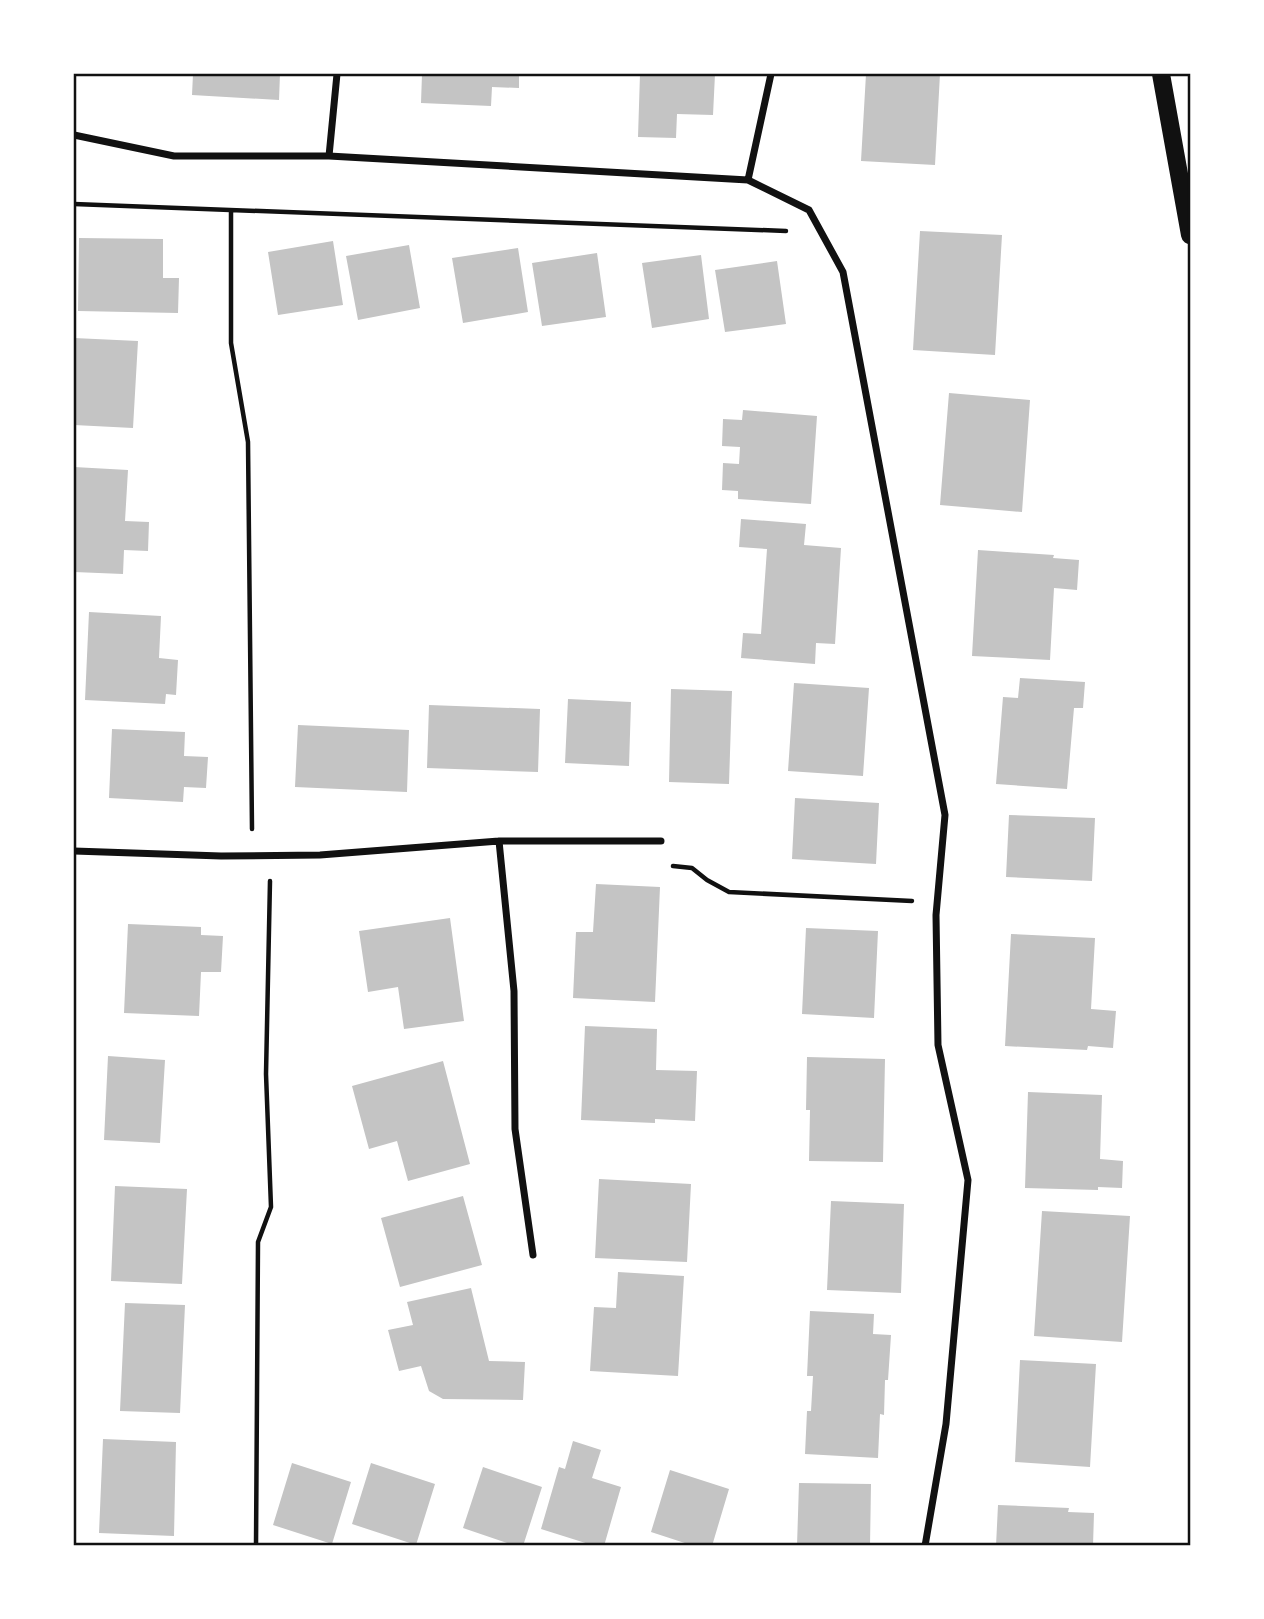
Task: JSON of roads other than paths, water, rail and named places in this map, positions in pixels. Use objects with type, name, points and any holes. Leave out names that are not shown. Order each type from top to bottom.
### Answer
[{"type":"main road","points":[[1161,74],[1191,235]]},
{"type":"street","points":[[330,156],[337,74]]},
{"type":"street","points":[[748,180],[771,74]]},
{"type":"street","points":[[74,135],[174,156],[330,156],[748,180],[809,210],[843,272],[945,815],[937,903],[938,1045],[968,1180],[946,1424],[925,1545]]},
{"type":"street","points":[[499,841],[514,990],[515,1129],[533,1255]]},
{"type":"street","points":[[74,851],[252,856],[320,855],[499,841],[661,841]]}]
